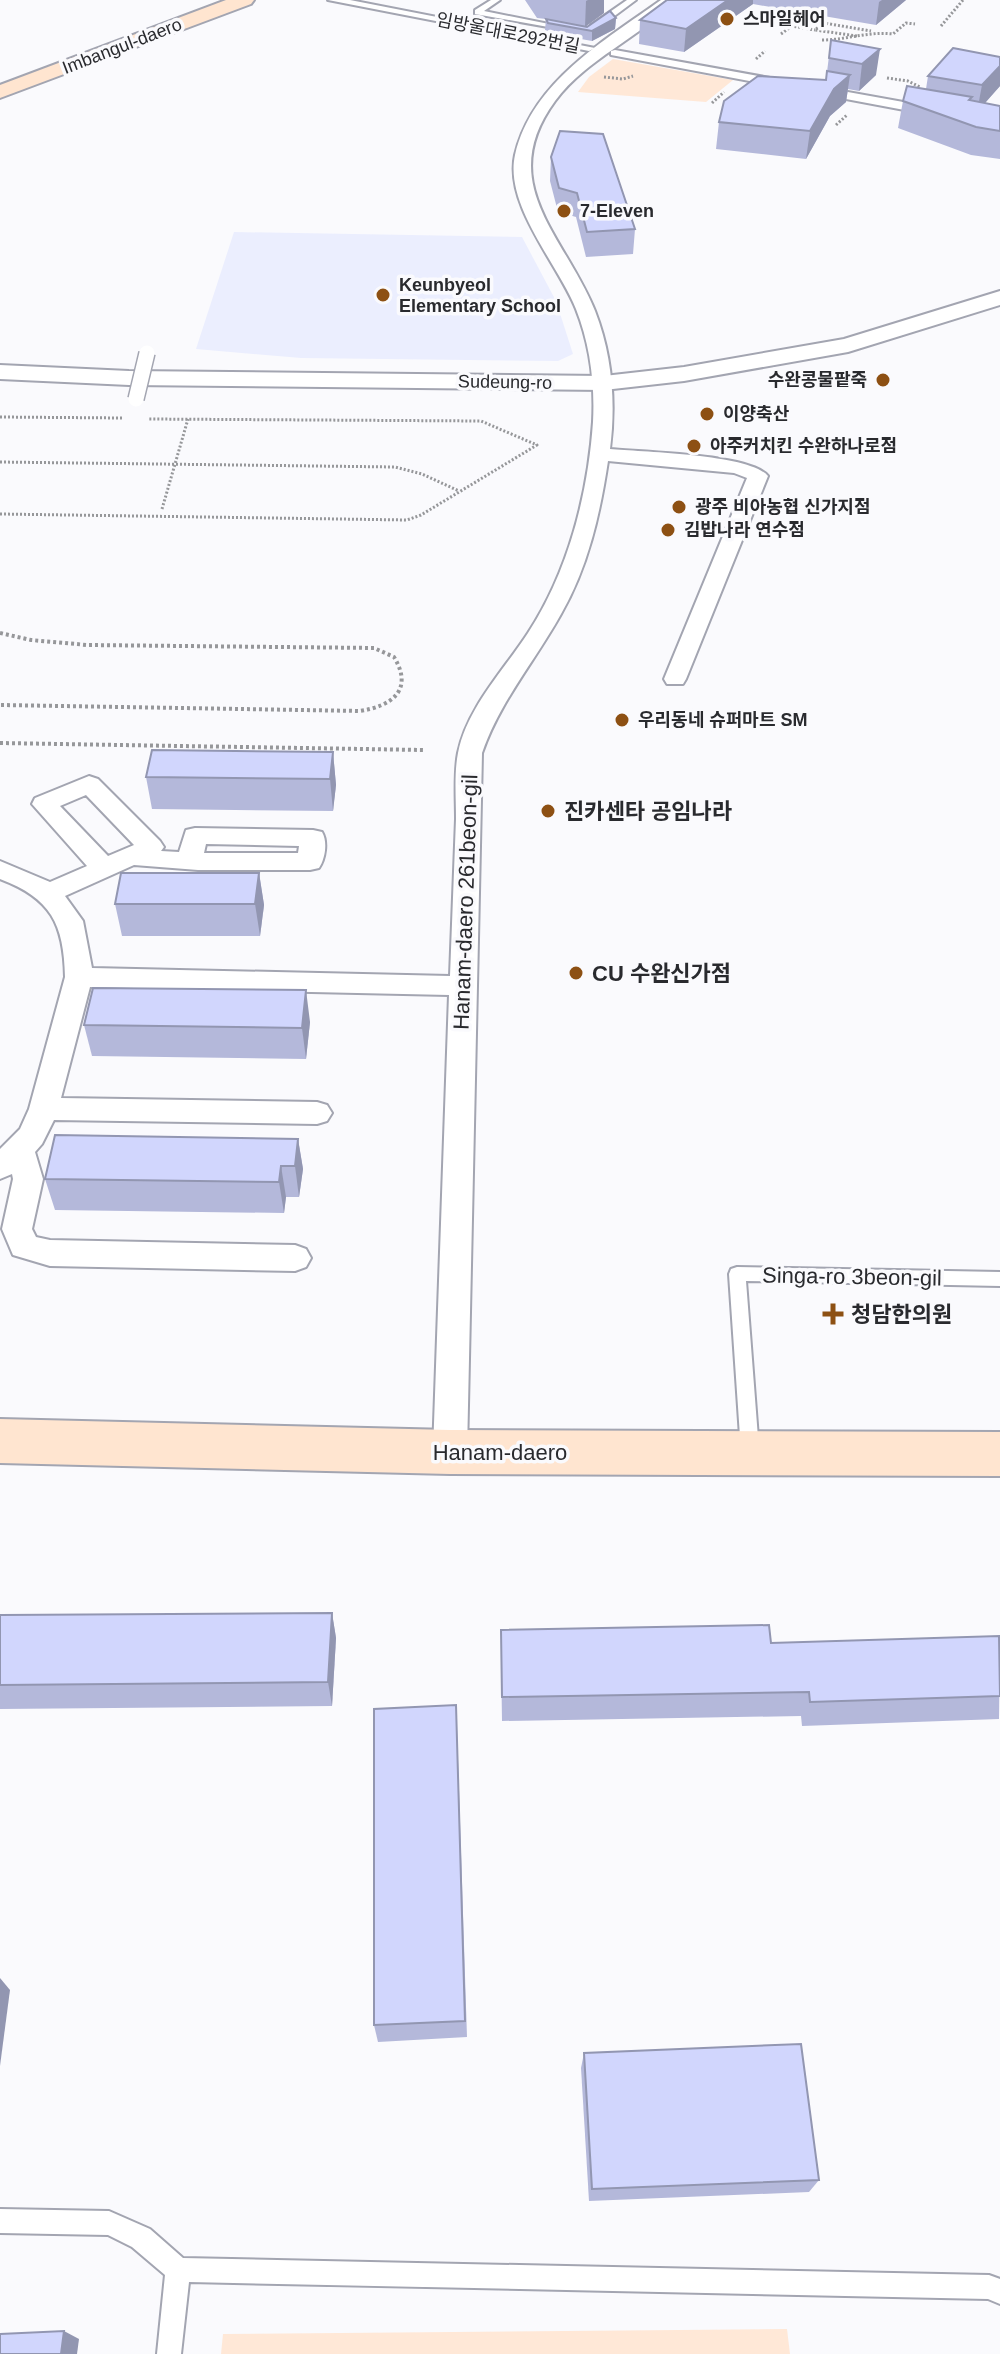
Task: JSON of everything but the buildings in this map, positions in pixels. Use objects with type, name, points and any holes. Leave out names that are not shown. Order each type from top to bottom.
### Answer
[{"type":"main road","name":"Imbangul-daero","points":[[0,92],[244,0]]},
{"type":"main road","name":"Hanam-daero","points":[[0,1441],[450,1452],[1000,1454]]},
{"type":"street","name":"임방울대로292번길","points":[[333,0],[589,48]]},
{"type":"street","name":"Hanam-daero 261beon-gil","points":[[450,1452],[470,753],[489,703],[539,632],[572,569],[588,523],[600,454],[604,383],[596,340],[584,306],[530,212],[523,185],[524,153],[549,99],[580,69],[669,0]]},
{"type":"street","points":[[615,53],[939,112]]},
{"type":"street","name":"Sudeung-ro","points":[[0,372],[129,378],[604,383],[712,370],[848,345],[1000,298]]},
{"type":"street","points":[[136,399],[147,353]]},
{"type":"street","points":[[600,454],[738,467],[758,476],[675,679]]},
{"type":"street","points":[[49,893],[151,847],[89,784],[44,804],[104,868]]},
{"type":"street","points":[[131,856],[190,860]]},
{"type":"street","points":[[0,869],[20,876],[49,893],[72,921],[79,949],[79,977],[44,1109],[32,1136],[9,1158],[28,1179],[17,1229],[24,1246],[50,1253],[295,1258]]},
{"type":"street","points":[[79,977],[462,986]]},
{"type":"street","points":[[44,1109],[317,1113]]},
{"type":"lane","points":[[496,0],[478,12],[572,29]]},
{"type":"lane","points":[[587,32],[632,0]]},
{"type":"lane","name":"Singa-ro 3beon-gil","points":[[750,1451],[737,1274],[1000,1279]]},
{"type":"lane","points":[[0,2221],[109,2223],[141,2238],[178,2270],[898,2284],[989,2287],[1000,2292]]},
{"type":"lane","points":[[169,2354],[178,2270]]},
{"type":"path","points":[[941,26],[963,0]]},
{"type":"path","points":[[798,9],[790,16],[893,34],[906,23],[915,24]]},
{"type":"path","points":[[815,30],[824,23]]},
{"type":"path","points":[[781,34],[792,26],[857,36]]},
{"type":"path","points":[[822,40],[871,31]]},
{"type":"path","points":[[0,417],[125,418]]},
{"type":"path","points":[[0,514],[407,520],[537,445],[481,421],[141,418]]},
{"type":"path","points":[[162,509],[188,419]]},
{"type":"path","points":[[0,462],[405,468],[460,492]]},
{"type":"path","points":[[0,633],[31,640],[87,645],[374,648],[394,657],[403,679],[398,696],[392,702],[375,710],[360,711],[0,705]]},
{"type":"path","points":[[0,743],[423,750]]},
{"type":"shaded area","points":[[613,59],[733,80],[706,102],[578,92],[589,77]]},
{"type":"shaded area","name":"Keunbyeol Elementary School","points":[[234,232],[522,237],[556,301],[573,354],[558,361],[301,358],[196,349]]},
{"type":"shaded area","points":[[787,2329],[790,2354],[221,2354],[223,2334]]},
{"type":"place","name":"스마일헤어","points":[[727,19]]},
{"type":"place","name":"7-Eleven","points":[[564,211]]},
{"type":"place","name":"Keunbyeol Elementary School","points":[[383,295]]},
{"type":"place","name":"수완콩물팥죽","points":[[883,380]]},
{"type":"place","name":"이양축산","points":[[707,414]]},
{"type":"place","name":"아주커치킨 수완하나로점","points":[[694,446]]},
{"type":"place","name":"광주 비아농협 신가지점","points":[[679,507]]},
{"type":"place","name":"김밥나라 연수점","points":[[668,530]]},
{"type":"place","name":"우리동네 슈퍼마트 SM","points":[[622,720]]},
{"type":"place","name":"진카센타 공임나라","points":[[548,811]]},
{"type":"place","name":"CU 수완신가점","points":[[576,973]]},
{"type":"place","name":"청담한의원","points":[[833,1314]]}]
